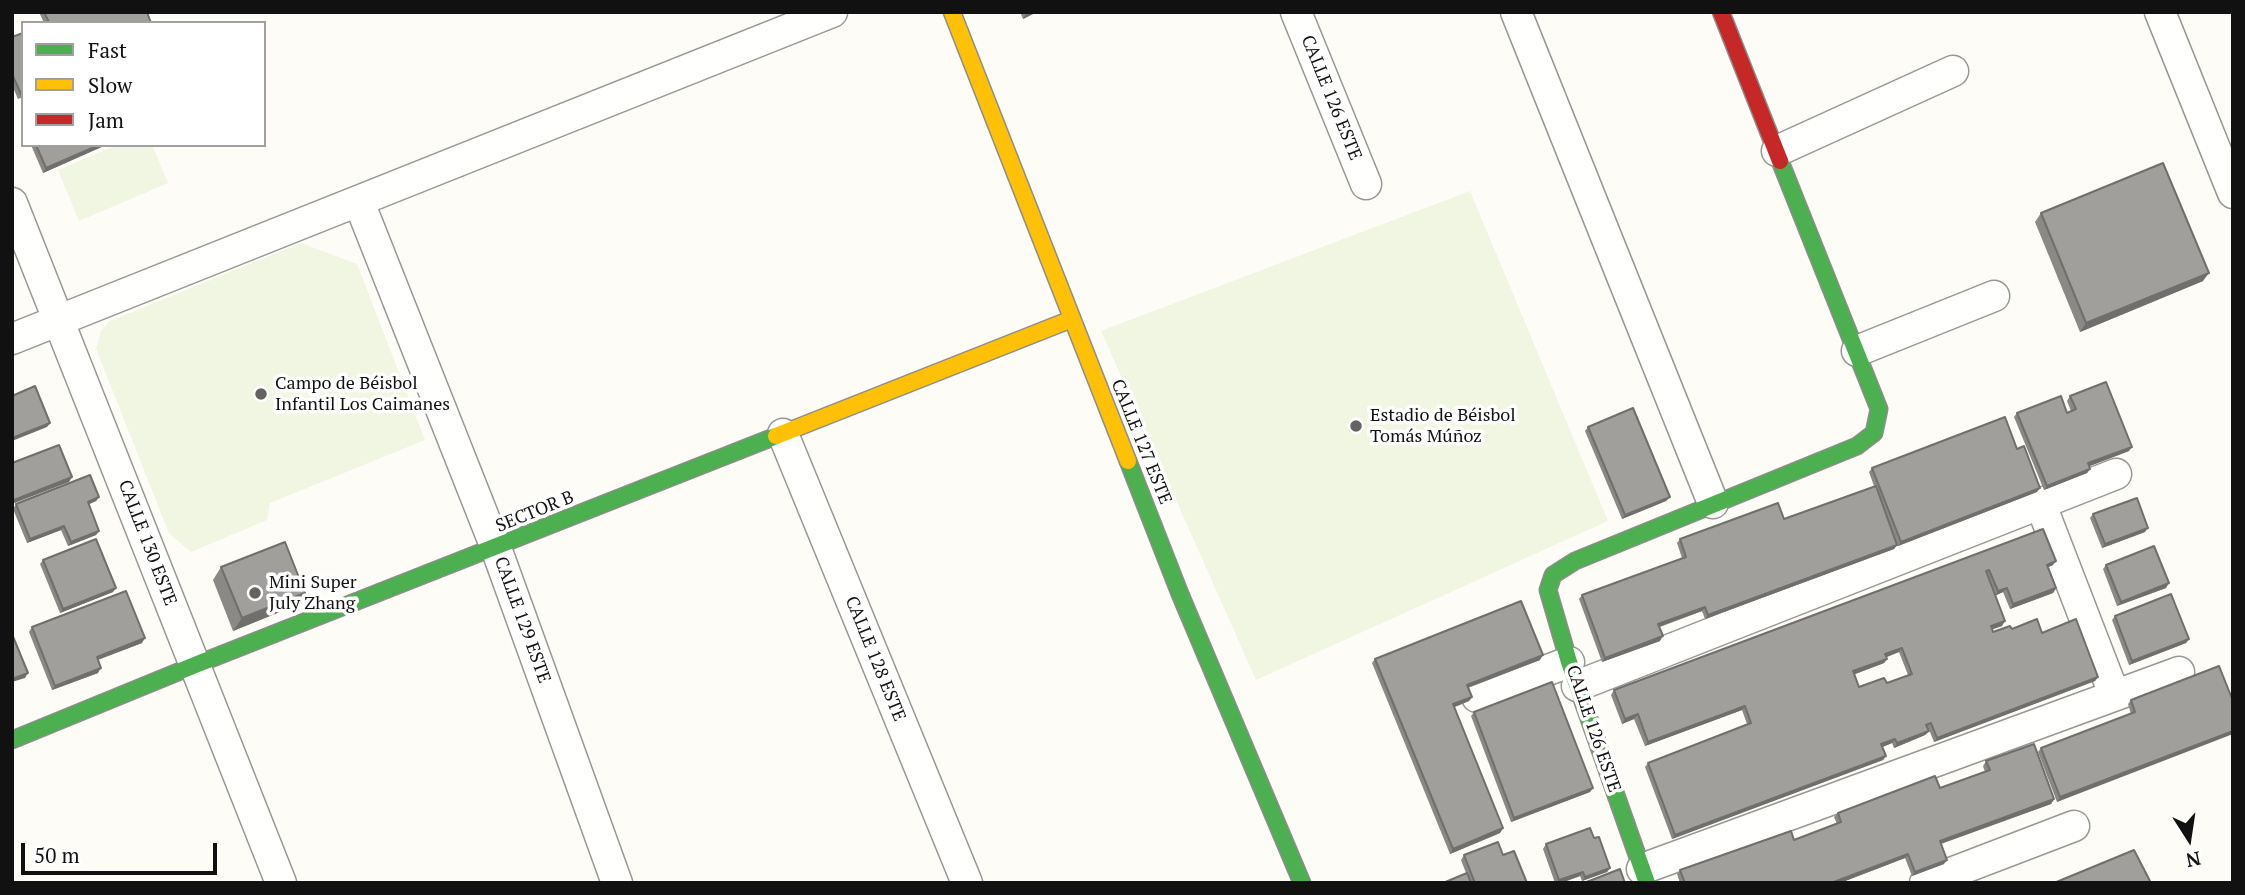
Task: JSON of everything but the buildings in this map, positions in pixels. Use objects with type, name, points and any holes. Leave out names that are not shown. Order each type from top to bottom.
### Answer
[{"type":"street","points":[[12,339],[832,12]]},
{"type":"street","name":"CALLE 127 ESTE","points":[[952,12],[1180,594],[1302,883]]},
{"type":"street","name":"CALLE 126 ESTE","points":[[1296,12],[1366,184]]},
{"type":"street","points":[[1516,12],[1713,503],[1857,446],[1874,433],[1879,409],[1721,12]]},
{"type":"street","points":[[2160,12],[2233,192]]},
{"type":"street","points":[[1777,151],[1953,71]]},
{"type":"street","name":"CALLE 129 ESTE","points":[[359,202],[496,548],[617,883]]},
{"type":"street","name":"CALLE 130 ESTE","points":[[12,203],[281,883]]},
{"type":"street","points":[[1857,351],[1994,296]]},
{"type":"street","name":"SECTOR B","points":[[12,740],[195,665],[1072,319]]},
{"type":"street","name":"CALLE 128 ESTE","points":[[783,434],[967,883]]},
{"type":"street","points":[[1477,697],[1573,674],[2041,505],[2116,474]]},
{"type":"street","name":"CALLE 126 ESTE","points":[[1645,876],[1573,674],[1548,590],[1553,575],[1575,561],[1713,503]]},
{"type":"street","points":[[2041,505],[2114,694]]},
{"type":"street","points":[[1645,876],[2114,694],[2179,672]]},
{"type":"street","points":[[1925,883],[2074,826]]},
{"type":"green space","points":[[112,147],[153,147],[168,183],[79,221],[58,170]]},
{"type":"green space","name":"Estadio de Béisbol Tomás Múñoz","points":[[1470,191],[1608,521],[1256,680],[1101,331]]},
{"type":"green space","name":"Campo de Béisbol Infantil Los Caimanes","points":[[301,243],[357,264],[425,440],[270,503],[267,520],[191,552],[169,533],[96,349],[101,331],[110,321]]},
{"type":"traffic: fast","points":[[1647,883],[1569,662],[1548,590],[1553,575],[1575,561],[1857,446],[1874,433],[1879,409],[1780,161]]},
{"type":"traffic: fast","points":[[12,740],[776,436]]},
{"type":"traffic: fast","points":[[1128,461],[1180,594],[1302,883]]},
{"type":"traffic: slow","points":[[952,12],[1128,461]]},
{"type":"traffic: slow","points":[[776,436],[1072,319]]},
{"type":"traffic: jam","points":[[1721,12],[1780,161]]},
{"type":"place","name":"Campo de Béisbol Infantil Los Caimanes","points":[[261,394]]},
{"type":"place","name":"Estadio de Béisbol Tomás Múñoz","points":[[1356,426]]},
{"type":"place","name":"Mini Super July Zhang","points":[[255,593]]}]
